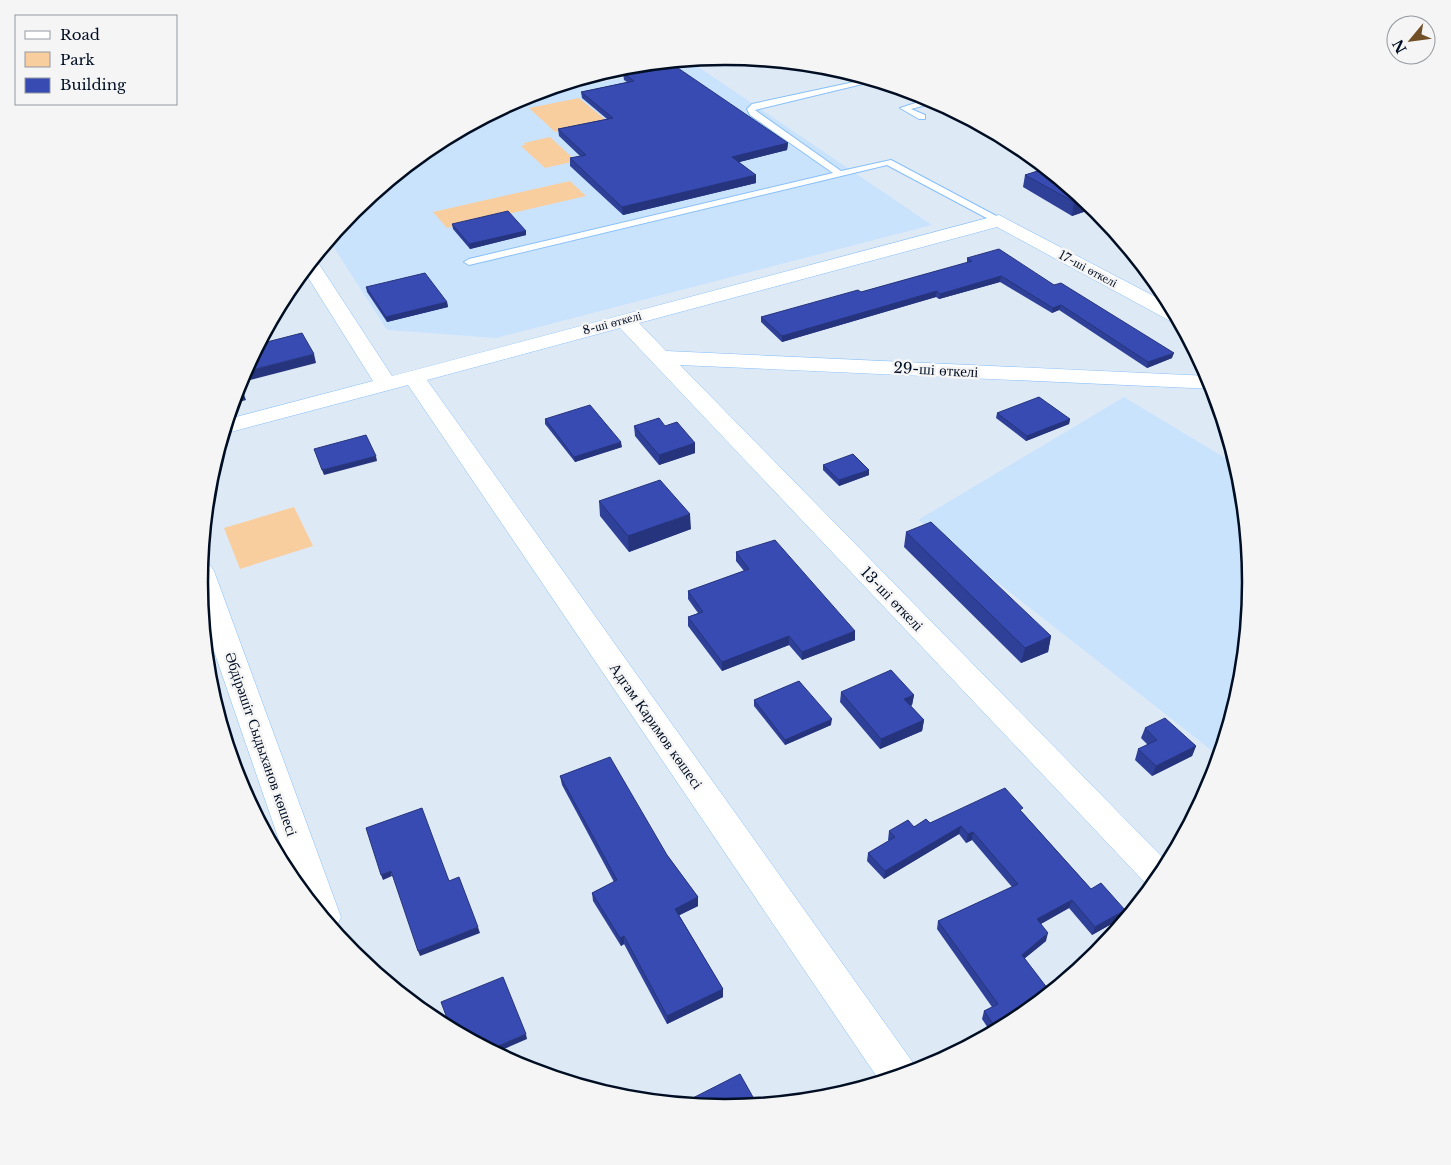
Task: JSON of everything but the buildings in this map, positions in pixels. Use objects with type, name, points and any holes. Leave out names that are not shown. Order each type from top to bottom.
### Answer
[{"type":"street","name":"17-ші өткелі","points":[[999,221],[1166,311]]},
{"type":"street","name":"8-ші өткелі","points":[[232,425],[399,379],[999,221]]},
{"type":"street","name":"Адгам Каримов көшесі","points":[[314,269],[399,379],[896,1071]]},
{"type":"street","name":"13-ші өткелі","points":[[624,320],[1155,872]]},
{"type":"street","name":"29-ші өткелі","points":[[659,357],[1203,383]]},
{"type":"street","name":"Әбдірәшіт Сыдыханов көшесі","points":[[209,616],[213,636],[300,878]]},
{"type":"lane","points":[[840,174],[753,113],[751,109],[755,106],[859,83]]},
{"type":"lane","points":[[922,103],[904,108],[922,117]]},
{"type":"lane","points":[[469,262],[888,162],[999,221]]},
{"type":"shaded area","points":[[697,66],[932,225],[496,338],[387,330],[332,245],[384,193],[438,152],[467,134],[527,104],[582,86],[677,67]]},
{"type":"shaded area","points":[[1124,397],[1227,459],[1239,515],[1243,582],[1242,616],[1239,650],[1233,683],[1215,753],[918,520]]},
{"type":"green space","points":[[579,98],[607,121],[555,132],[529,108]]},
{"type":"green space","points":[[550,137],[576,161],[545,168],[521,146],[525,145],[524,143]]},
{"type":"green space","points":[[570,181],[586,196],[447,228],[433,212]]},
{"type":"green space","points":[[294,507],[313,546],[240,569],[224,528]]}]
